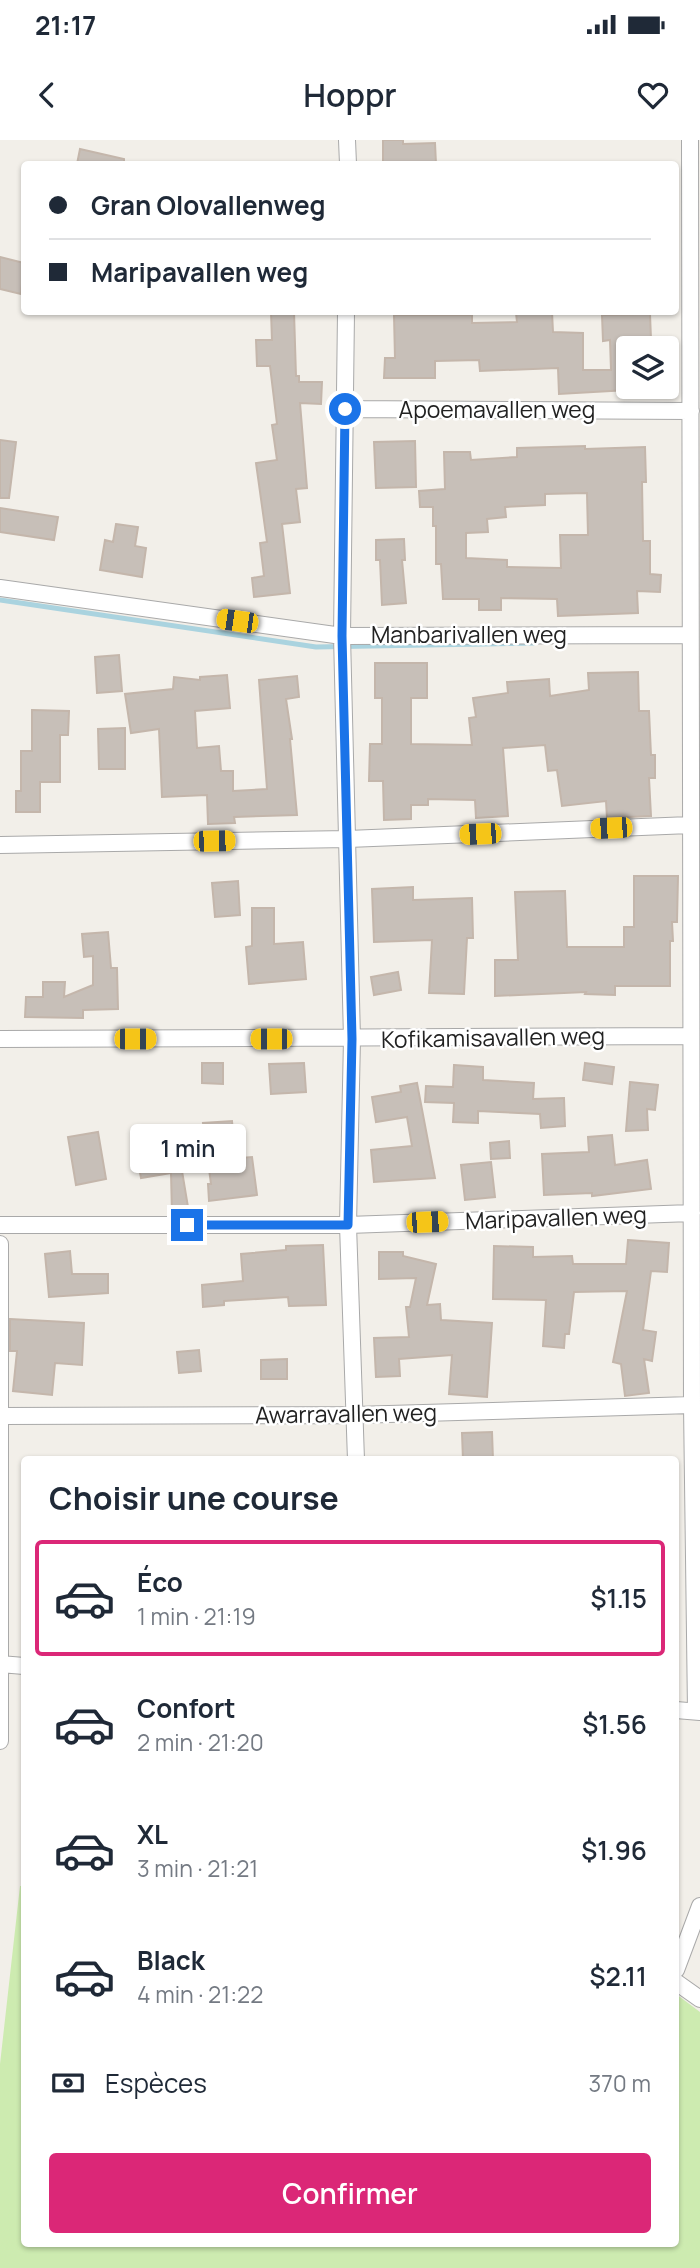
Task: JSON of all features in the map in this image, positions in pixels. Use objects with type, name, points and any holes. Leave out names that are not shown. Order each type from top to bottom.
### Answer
[{"type":"street","points":[[347,140],[348,161]]},
{"type":"street","points":[[679,1710],[698,1712],[692,1405],[691,411],[683,189],[690,140]]},
{"type":"street","points":[[346,315],[342,636],[352,1039],[348,1225],[356,1456]]},
{"type":"street","name":"Apoemavallen weg","points":[[345,409],[691,411]]},
{"type":"street","name":"Manbarivallen weg","points":[[0,588],[342,636],[690,635]]},
{"type":"street","points":[[0,845],[348,839],[690,825]]},
{"type":"street","name":"Kofikamisavallen weg","points":[[0,1039],[691,1036]]},
{"type":"street","name":"Maripavallen weg","points":[[0,1225],[348,1225],[692,1213]]},
{"type":"street","points":[[0,1244],[0,1741]]},
{"type":"street","name":"Awarravallen weg","points":[[0,1416],[354,1415],[692,1405]]},
{"type":"street","points":[[1,1664],[21,1666]]},
{"type":"street","points":[[679,1962],[700,1906]]},
{"type":"street","points":[[679,1984],[700,1999]]},
{"type":"green space","points":[[21,1886],[21,2247],[679,2247],[679,1996],[700,2012],[700,2268],[0,2268],[0,2064]]},
{"type":"building","points":[[383,140],[403,140],[403,144],[435,143],[436,161],[383,161]]},
{"type":"building","points":[[80,149],[124,159],[124,161],[78,161]]},
{"type":"building","points":[[0,257],[21,262],[21,294],[0,289]]},
{"type":"building","points":[[271,315],[294,315],[296,376],[299,376],[299,382],[322,382],[321,404],[300,403],[307,488],[296,489],[300,522],[282,524],[290,593],[254,597],[252,578],[264,576],[260,543],[267,542],[256,463],[277,460],[272,425],[277,424],[270,366],[257,366],[256,340],[272,340]]},
{"type":"building","points":[[394,315],[472,315],[472,323],[517,322],[516,315],[552,315],[553,332],[583,333],[583,370],[611,370],[610,340],[603,341],[602,315],[650,315],[651,336],[616,336],[616,391],[559,394],[558,368],[480,371],[479,360],[435,361],[435,378],[384,378],[385,358],[395,358]]},
{"type":"building","points":[[0,440],[16,442],[9,498],[0,498]]},
{"type":"building","points":[[415,441],[416,487],[376,488],[374,442]]},
{"type":"building","points":[[645,447],[646,482],[642,482],[643,541],[650,541],[650,574],[661,575],[660,592],[637,591],[638,613],[558,616],[557,599],[501,598],[501,610],[479,610],[479,599],[443,599],[441,564],[436,564],[433,507],[420,507],[419,491],[445,489],[444,452],[470,452],[471,460],[517,457],[517,448]],"holes":[[[587,493],[588,535],[560,535],[561,568],[507,567],[507,560],[466,558],[466,533],[488,532],[487,519],[506,517],[505,507],[545,505],[545,494]]]},
{"type":"building","points":[[0,508],[58,517],[54,540],[0,532]]},
{"type":"building","points":[[116,524],[138,527],[135,546],[146,548],[142,577],[100,570],[105,540],[113,542]]},
{"type":"building","points":[[404,539],[405,560],[402,560],[406,603],[382,605],[380,560],[376,560],[376,540]]},
{"type":"building","points":[[119,655],[122,691],[97,693],[95,657]]},
{"type":"building","points":[[375,663],[427,663],[427,698],[411,698],[411,744],[472,745],[469,718],[476,717],[473,698],[508,693],[507,682],[549,679],[550,696],[589,690],[588,673],[638,672],[639,711],[649,711],[651,755],[655,755],[655,778],[649,778],[651,816],[607,818],[606,801],[562,806],[557,770],[548,771],[545,745],[503,748],[508,816],[476,818],[475,800],[428,799],[428,805],[411,805],[411,819],[384,820],[383,781],[369,781],[370,744],[382,744],[382,698],[375,698]]},
{"type":"building","points":[[227,675],[230,708],[195,711],[197,748],[219,746],[221,771],[233,771],[233,791],[267,789],[259,680],[297,676],[299,697],[286,699],[292,739],[297,815],[234,817],[235,823],[208,824],[207,795],[162,797],[159,729],[131,733],[125,694],[173,689],[174,677],[200,680],[200,677]]},
{"type":"building","points":[[32,710],[69,711],[68,735],[60,735],[60,782],[40,782],[40,812],[16,812],[16,791],[21,791],[21,751],[32,751]]},
{"type":"building","points":[[125,728],[125,769],[99,769],[98,729]]},
{"type":"building","points":[[634,876],[678,876],[677,922],[672,922],[673,941],[670,941],[670,986],[615,986],[615,995],[585,994],[586,992],[495,996],[495,960],[518,960],[515,892],[565,891],[567,947],[624,947],[624,927],[634,927]]},
{"type":"building","points":[[238,881],[240,915],[215,917],[212,883]]},
{"type":"building","points":[[413,887],[413,900],[472,898],[473,938],[467,938],[464,994],[429,993],[432,940],[374,942],[372,889]]},
{"type":"building","points":[[252,908],[274,908],[274,944],[303,942],[306,979],[249,984],[246,947],[252,946]]},
{"type":"building","points":[[108,932],[111,968],[117,968],[118,1009],[83,1010],[83,1018],[25,1017],[26,997],[43,997],[43,982],[65,982],[64,997],[93,985],[93,956],[84,957],[82,934]]},
{"type":"building","points":[[398,972],[401,990],[374,995],[371,977]]},
{"type":"building","points":[[202,1063],[223,1063],[223,1084],[202,1083]]},
{"type":"building","points":[[304,1063],[306,1092],[271,1094],[269,1064]]},
{"type":"building","points":[[585,1063],[614,1067],[612,1084],[583,1080]]},
{"type":"building","points":[[454,1065],[483,1067],[483,1080],[534,1083],[533,1099],[564,1098],[565,1126],[541,1128],[540,1114],[478,1111],[478,1123],[453,1122],[454,1103],[425,1102],[426,1086],[453,1087]]},
{"type":"building","points":[[630,1082],[658,1085],[655,1110],[647,1109],[648,1130],[626,1131]]},
{"type":"building","points":[[417,1083],[435,1178],[374,1182],[371,1150],[412,1146],[407,1117],[376,1122],[372,1097],[401,1092],[400,1086]]},
{"type":"building","points":[[232,1121],[235,1154],[240,1154],[240,1158],[252,1157],[257,1195],[209,1201],[208,1184],[211,1184],[203,1123]]},
{"type":"building","points":[[175,1129],[189,1213],[172,1213],[171,1173],[141,1178],[133,1136]]},
{"type":"building","points":[[98,1132],[106,1179],[76,1185],[68,1137]]},
{"type":"building","points":[[612,1135],[615,1165],[647,1160],[651,1189],[592,1196],[592,1193],[544,1195],[542,1154],[589,1152],[588,1137]]},
{"type":"building","points":[[509,1141],[510,1158],[491,1159],[490,1143]]},
{"type":"building","points":[[491,1162],[495,1197],[465,1200],[461,1165]]},
{"type":"building","points":[[628,1240],[669,1243],[667,1272],[651,1271],[643,1330],[656,1332],[652,1361],[644,1359],[649,1393],[625,1396],[621,1364],[613,1362],[627,1291],[574,1292],[569,1334],[565,1334],[564,1348],[543,1346],[546,1300],[493,1299],[494,1246],[533,1247],[533,1257],[572,1256],[573,1264],[626,1264]]},
{"type":"building","points":[[323,1245],[326,1305],[289,1306],[288,1297],[224,1301],[224,1305],[203,1307],[202,1285],[243,1281],[241,1254],[286,1250],[286,1246]]},
{"type":"building","points":[[70,1251],[72,1274],[108,1274],[108,1293],[49,1297],[45,1254]]},
{"type":"building","points":[[379,1252],[403,1252],[403,1256],[436,1264],[427,1305],[440,1304],[441,1320],[492,1323],[487,1397],[449,1394],[452,1355],[399,1359],[400,1376],[376,1377],[374,1338],[409,1337],[406,1307],[410,1307],[416,1278],[379,1279]]},
{"type":"building","points":[[10,1319],[84,1323],[82,1365],[55,1363],[52,1395],[13,1391],[17,1351],[10,1351]]},
{"type":"building","points":[[199,1350],[201,1371],[179,1373],[177,1352]]},
{"type":"building","points":[[287,1359],[287,1379],[261,1379],[261,1360]]},
{"type":"building","points":[[492,1432],[493,1456],[463,1456],[462,1433]]},
{"type":"waterway","points":[[0,600],[316,647],[534,643]]},
{"type":"route","points":[[187,1225],[348,1225],[352,1039],[342,636],[345,409]]}]
